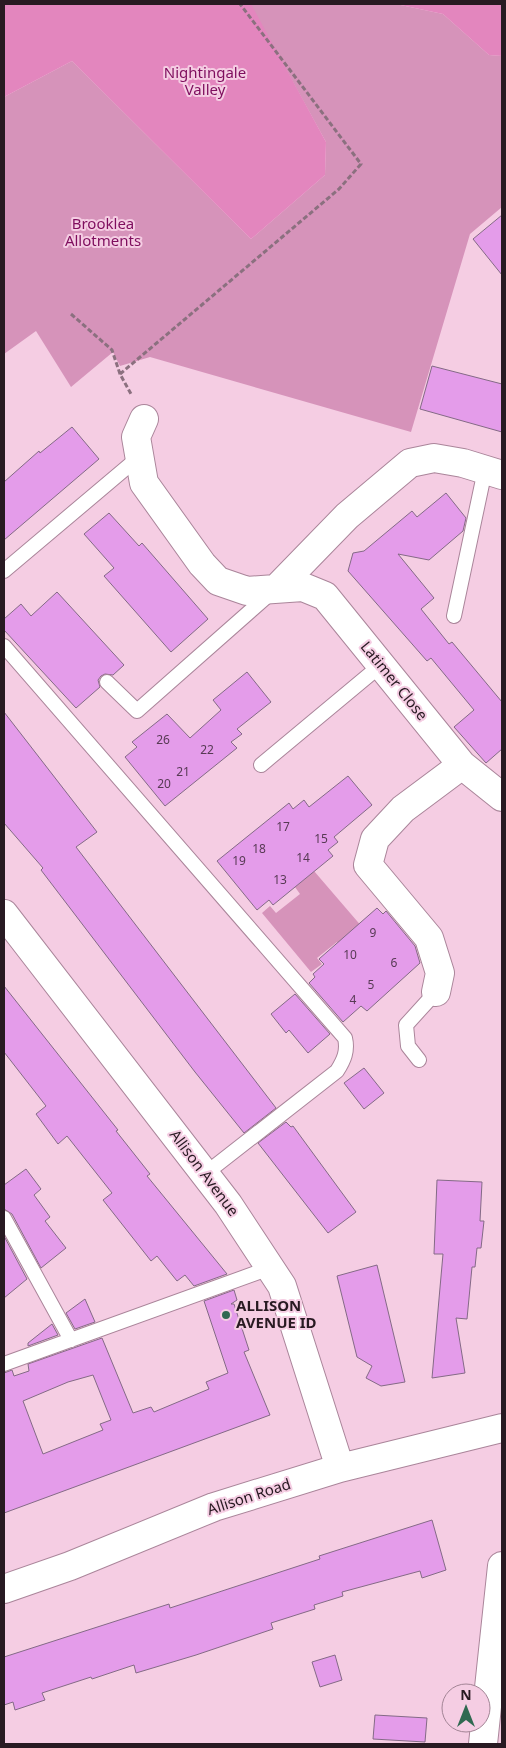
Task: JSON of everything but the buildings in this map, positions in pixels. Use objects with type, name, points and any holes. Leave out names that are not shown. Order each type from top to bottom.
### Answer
[{"type":"street","name":"Latimer Close","points":[[144,419],[136,437],[144,483],[202,564],[218,581],[247,592],[278,587],[303,587],[325,596],[462,764],[502,797]]},
{"type":"street","points":[[278,587],[347,516],[410,463],[434,458],[494,473]]},
{"type":"street","points":[[436,992],[440,973],[429,938],[368,865],[375,839],[403,808],[462,764]]},
{"type":"street","name":"Allison Avenue","points":[[4,914],[228,1204],[282,1286],[340,1468]]},
{"type":"street","name":"Allison Road","points":[[4,1589],[70,1566],[214,1507],[340,1468],[502,1428]]},
{"type":"street","points":[[483,1744],[502,1566]]},
{"type":"lane","points":[[4,571],[140,457]]},
{"type":"lane","points":[[454,616],[494,473]]},
{"type":"lane","points":[[107,682],[137,711],[278,587]]},
{"type":"lane","points":[[4,646],[345,1038],[347,1047],[344,1060],[337,1071],[205,1174]]},
{"type":"lane","points":[[260,764],[381,665]]},
{"type":"lane","points":[[419,1060],[408,1046],[406,1025],[436,992]]},
{"type":"lane","points":[[4,1218],[71,1340]]},
{"type":"lane","points":[[4,1364],[270,1268]]},
{"type":"path","points":[[120,374],[339,189],[361,164],[240,4]]},
{"type":"path","points":[[70,314],[112,350],[120,374],[144,419]]},
{"type":"green space","name":"Nightingale Valley","points":[[4,4],[251,4],[326,142],[325,175],[251,239],[72,61],[4,97]]},
{"type":"green space","name":"Brooklea Allotments","points":[[250,4],[396,4],[443,14],[489,55],[502,56],[502,207],[470,234],[411,432],[150,357],[120,366],[113,352],[71,387],[36,331],[4,354],[4,97],[72,61],[251,239],[325,175],[326,142]]},
{"type":"green space","points":[[396,4],[502,4],[502,56],[489,55],[443,14]]},
{"type":"green space","points":[[314,871],[363,928],[342,947],[337,942],[317,958],[322,964],[311,972],[262,913],[270,906],[276,913],[300,894],[295,887]]},
{"type":"place","name":"ALLISON AVENUE ID","points":[[226,1315]]}]
